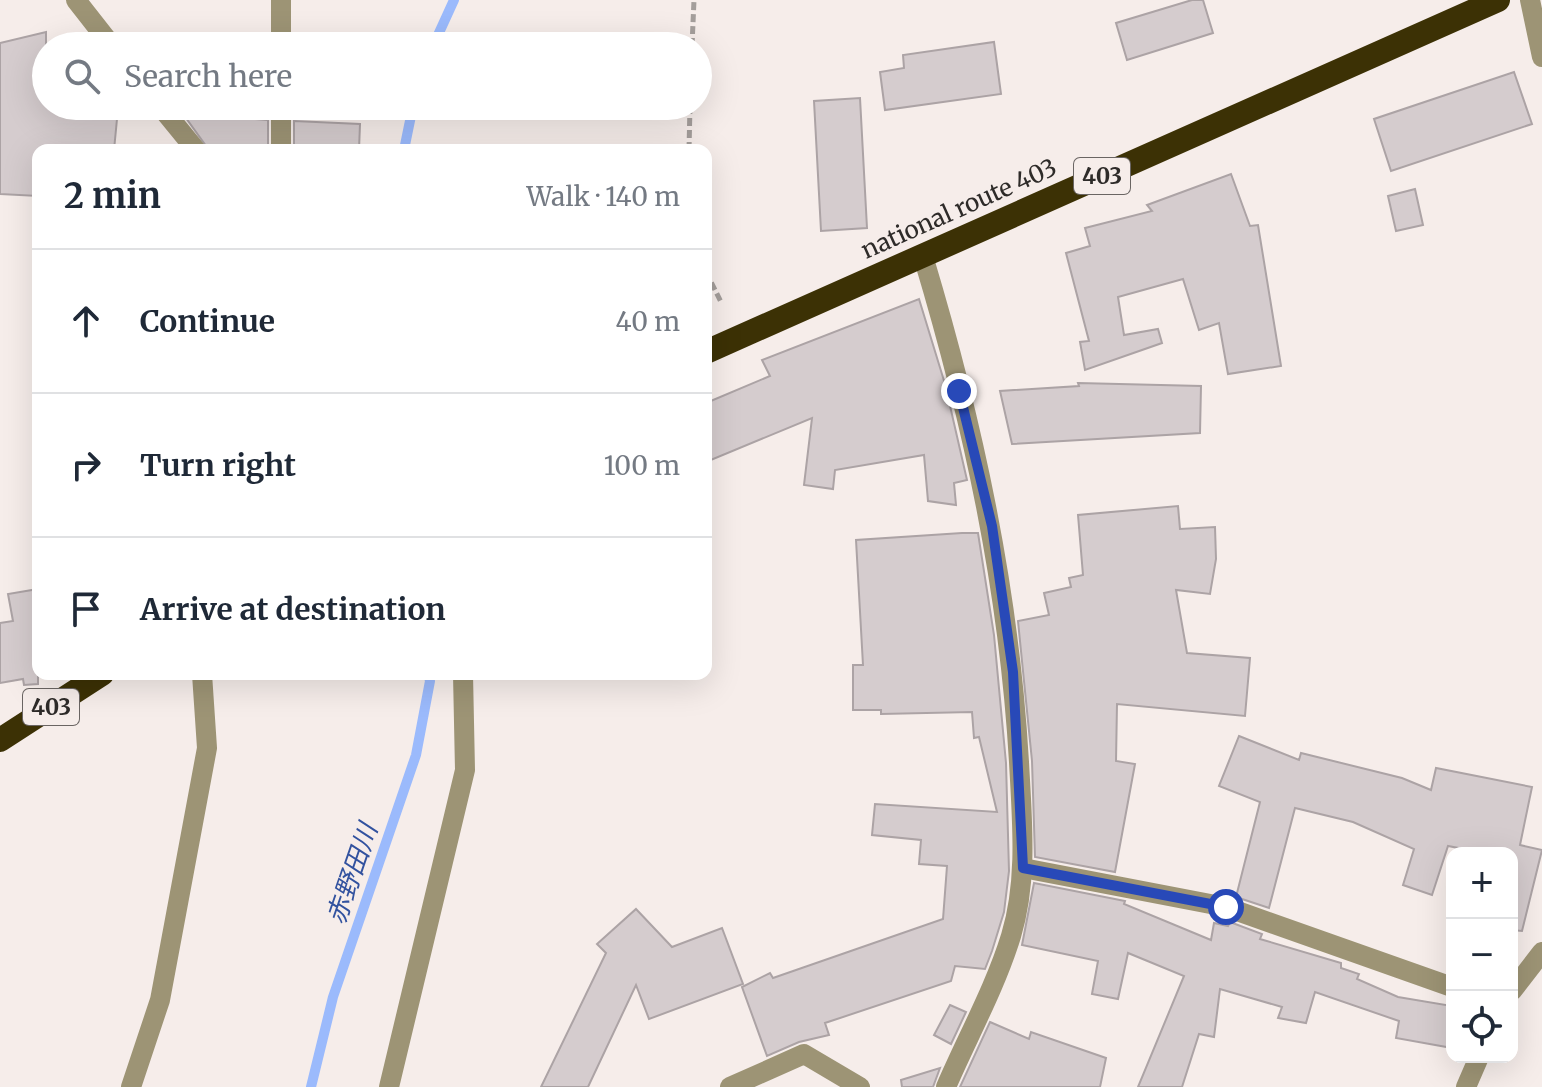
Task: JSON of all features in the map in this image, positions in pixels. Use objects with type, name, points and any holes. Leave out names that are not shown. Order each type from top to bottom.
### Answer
[{"type":"highway","name":"national route 403","points":[[712,349],[1498,0]]},
{"type":"highway","name":"403","points":[[0,740],[93,680]]},
{"type":"street","points":[[76,0],[101,32]]},
{"type":"street","points":[[281,0],[281,32]]},
{"type":"street","points":[[1530,0],[1542,57]]},
{"type":"street","points":[[171,120],[191,144]]},
{"type":"street","points":[[281,120],[281,144]]},
{"type":"street","points":[[923,256],[992,526],[1013,672],[1023,868],[1011,936],[946,1087]]},
{"type":"street","points":[[131,1087],[160,1000],[207,748],[202,680]]},
{"type":"street","points":[[389,1087],[465,770],[463,680]]},
{"type":"street","points":[[1023,868],[1226,907],[1446,985]]},
{"type":"street","points":[[1518,983],[1542,952]]},
{"type":"street","points":[[730,1087],[804,1054],[860,1087]]},
{"type":"street","points":[[1466,1087],[1476,1063]]},
{"type":"path","points":[[693,32],[694,0]]},
{"type":"path","points":[[689,144],[690,120]]},
{"type":"path","points":[[712,284],[721,302]]},
{"type":"building","points":[[1192,0],[1203,0],[1213,33],[1127,60],[1116,23]]},
{"type":"building","points":[[32,35],[32,120],[117,120],[115,144],[32,144],[32,196],[0,194],[0,43]]},
{"type":"building","points":[[994,42],[1001,94],[885,110],[880,72],[904,68],[903,55]]},
{"type":"building","points":[[1514,72],[1532,124],[1391,171],[1374,119]]},
{"type":"building","points":[[860,98],[867,228],[821,231],[814,101]]},
{"type":"building","points":[[187,120],[268,120],[268,144],[205,144]]},
{"type":"building","points":[[294,121],[360,124],[359,144],[294,144]]},
{"type":"building","points":[[1231,174],[1250,226],[1258,225],[1281,366],[1228,374],[1219,323],[1199,330],[1183,279],[1118,297],[1124,335],[1158,329],[1162,343],[1085,370],[1080,342],[1089,341],[1066,253],[1090,246],[1085,228],[1152,211],[1147,205]]},
{"type":"building","points":[[1415,189],[1423,225],[1396,231],[1388,196]]},
{"type":"building","points":[[919,299],[945,384],[967,480],[954,483],[956,505],[928,501],[924,455],[835,470],[833,489],[804,485],[812,418],[712,460],[712,400],[770,376],[762,360]]},
{"type":"building","points":[[1078,383],[1201,386],[1200,433],[1012,444],[1000,391],[1079,386]]},
{"type":"building","points":[[1178,506],[1180,529],[1215,527],[1216,559],[1210,594],[1176,590],[1187,653],[1250,658],[1245,716],[1117,704],[1116,761],[1135,764],[1115,872],[1035,857],[1032,761],[1018,621],[1049,615],[1044,593],[1071,587],[1069,578],[1083,575],[1078,515]]},
{"type":"building","points":[[978,533],[994,635],[1006,763],[1009,871],[1004,912],[992,951],[985,969],[955,966],[951,981],[825,1023],[829,1035],[799,1042],[767,1056],[742,987],[770,973],[773,978],[943,919],[947,866],[919,864],[921,840],[872,835],[875,804],[997,812],[979,737],[974,738],[972,712],[881,714],[881,710],[853,710],[853,665],[863,665],[856,540]]},
{"type":"building","points":[[32,590],[32,680],[38,680],[38,684],[24,685],[23,679],[0,683],[0,623],[13,621],[8,594]]},
{"type":"building","points":[[1239,736],[1299,760],[1301,753],[1402,778],[1431,790],[1436,768],[1532,787],[1520,845],[1542,850],[1522,931],[1518,931],[1518,847],[1446,847],[1432,895],[1403,885],[1414,849],[1353,822],[1295,808],[1269,908],[1236,897],[1260,802],[1219,786]]},
{"type":"building","points":[[1034,883],[1125,901],[1124,904],[1211,940],[1214,923],[1228,926],[1230,922],[1262,934],[1260,939],[1341,963],[1341,968],[1359,974],[1357,979],[1398,997],[1446,1005],[1446,1047],[1396,1038],[1399,1021],[1315,992],[1306,1023],[1278,1018],[1282,1007],[1220,989],[1214,1037],[1199,1034],[1182,1087],[1138,1087],[1184,976],[1128,953],[1118,999],[1092,994],[1098,961],[1022,945]]},
{"type":"building","points":[[636,909],[672,947],[722,928],[743,984],[649,1019],[636,985],[588,1087],[541,1087],[606,953],[597,944]]},
{"type":"building","points":[[950,1005],[966,1012],[951,1044],[934,1035]]},
{"type":"building","points":[[990,1022],[1029,1039],[1031,1032],[1106,1058],[1100,1087],[960,1087]]},
{"type":"building","points":[[940,1068],[933,1087],[902,1087],[901,1080]]},
{"type":"waterway","name":"赤野田川","points":[[439,32],[454,0]]},
{"type":"waterway","name":"赤野田川","points":[[405,144],[410,120]]},
{"type":"waterway","name":"赤野田川","points":[[311,1087],[333,997],[416,755],[430,680]]},
{"type":"route","points":[[959,391],[992,526],[1013,672],[1023,868],[1226,907]]}]
